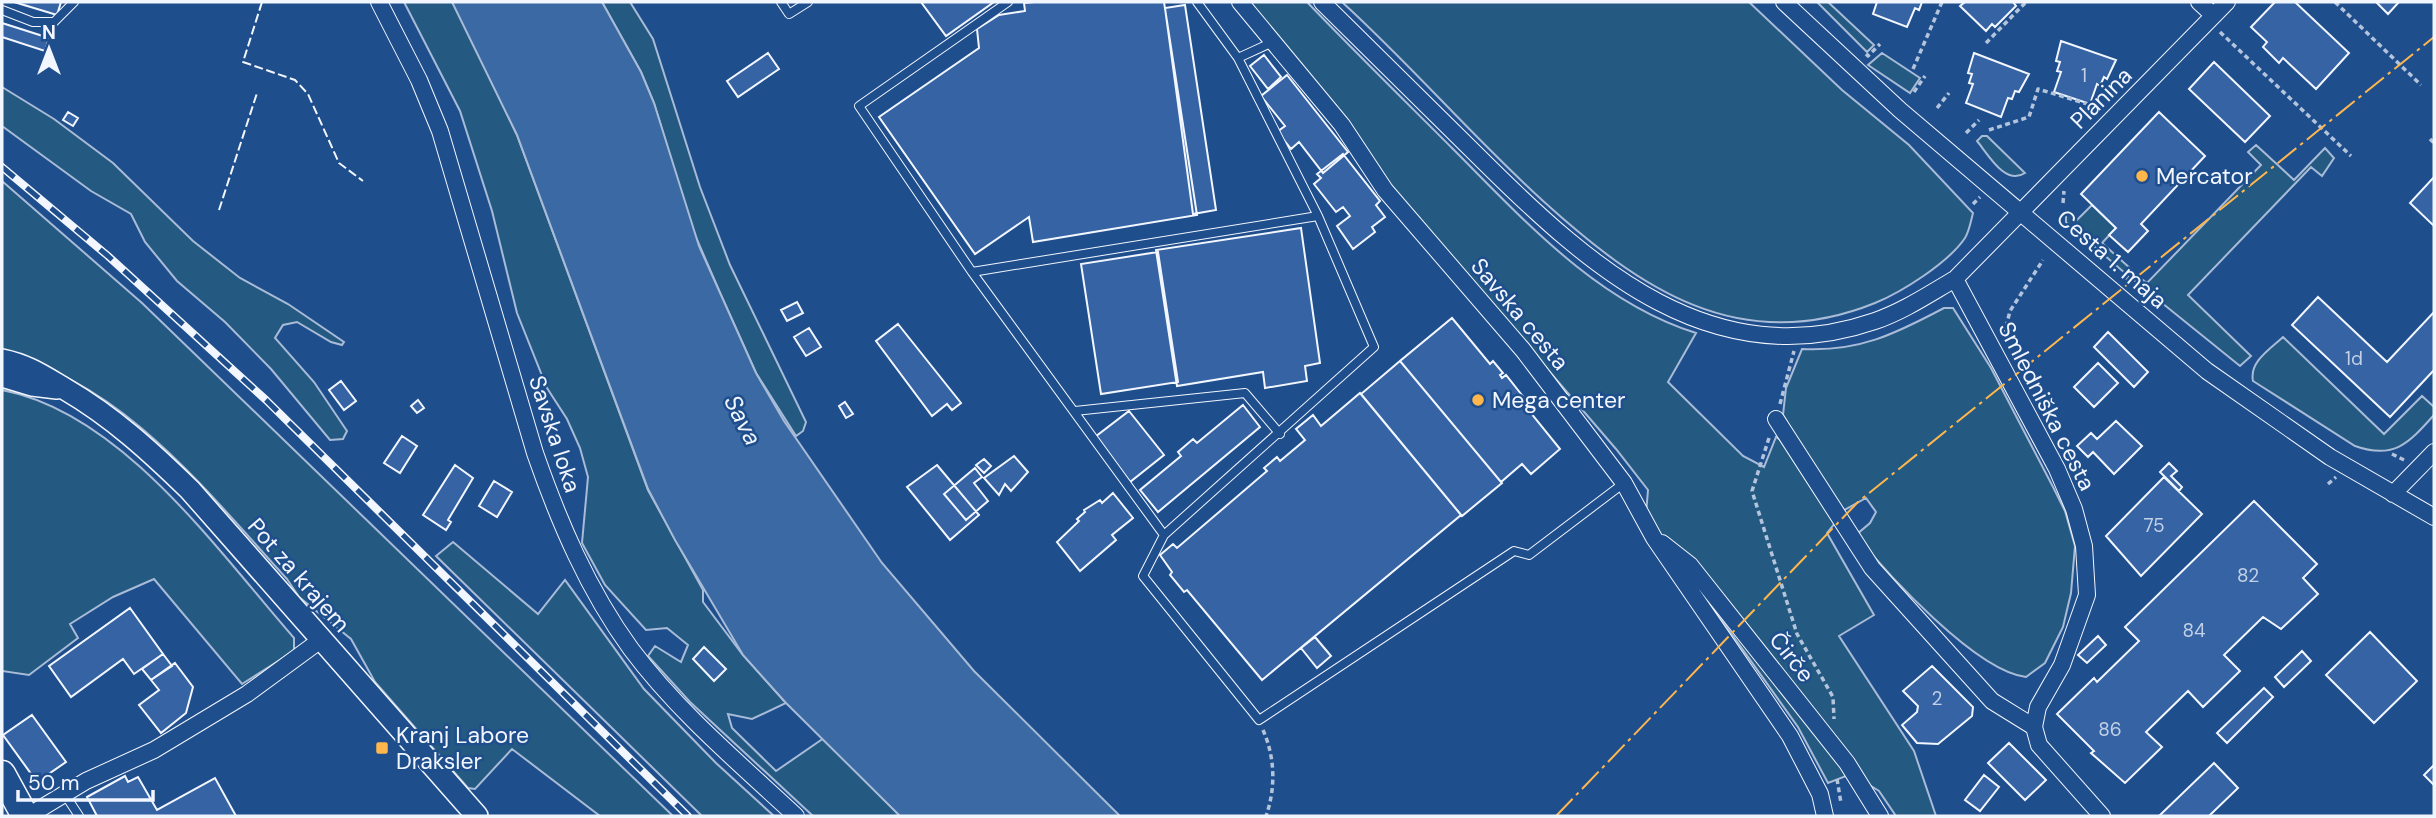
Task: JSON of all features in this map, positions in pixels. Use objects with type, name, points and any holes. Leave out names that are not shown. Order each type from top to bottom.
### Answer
[{"type":"main road","points":[[2,774],[27,816]]},
{"type":"street","name":"Savska loka","points":[[379,2],[419,80],[440,131],[535,453],[552,502],[597,598],[631,649],[692,721],[796,816]]},
{"type":"street","name":"Savska cesta","points":[[1240,2],[1342,125],[1385,190],[1523,351],[1624,483],[1654,538],[1790,736],[1820,794],[1825,816]]},
{"type":"street","points":[[1322,2],[1576,248],[1615,279],[1692,318],[1725,329],[1758,334],[1799,335],[1838,331],[1876,321],[1915,303],[1955,279],[2022,212]]},
{"type":"street","name":"Cesta 1. maja","points":[[1784,2],[1900,110],[2207,371],[2286,428],[2434,517]]},
{"type":"street","points":[[2199,2],[2211,18]]},
{"type":"street","name":"Planina","points":[[2022,212],[2227,2]]},
{"type":"street","name":"Smledniška cesta","points":[[1955,279],[2057,469],[2074,509],[2084,546],[2087,596],[2062,665],[2038,706],[2034,727]]},
{"type":"street","name":"Pot za krajem","points":[[2,360],[26,365],[105,413],[154,455],[190,490],[477,816]]},
{"type":"street","name":"Pot za krajem","points":[[2,376],[32,385],[63,388]]},
{"type":"street","points":[[1776,419],[1872,568],[1992,701],[2034,727],[2039,745],[2102,816]]},
{"type":"street","points":[[2393,494],[2434,452]]},
{"type":"street","name":"Čirče","points":[[1654,538],[1690,565],[1835,750],[1880,816]]},
{"type":"street","points":[[27,816],[64,793],[154,750],[247,694],[322,639]]},
{"type":"lane","points":[[2,10],[33,22],[54,22],[74,2]]},
{"type":"lane","points":[[781,2],[789,14],[808,2]]},
{"type":"lane","points":[[1008,2],[859,106],[972,272],[1164,535]]},
{"type":"lane","points":[[1197,2],[1238,58],[1318,216],[1374,347],[1280,434],[1164,535],[1143,576],[1259,720],[1514,551],[1529,555],[1624,483]]},
{"type":"lane","points":[[1238,58],[1275,41]]},
{"type":"lane","points":[[972,272],[1318,216]]},
{"type":"lane","points":[[1075,411],[1245,394],[1280,434]]},
{"type":"lane","points":[[64,793],[79,816]]},
{"type":"path","points":[[1913,69],[1942,2]]},
{"type":"path","points":[[1986,43],[2026,2]]},
{"type":"path","points":[[2335,2],[2421,85]]},
{"type":"path","points":[[2211,18],[2351,156]]},
{"type":"path","points":[[1868,56],[1880,44]]},
{"type":"path","points":[[1914,92],[1925,76]]},
{"type":"path","points":[[1989,130],[2029,117],[2038,89],[2097,107]]},
{"type":"path","points":[[1937,108],[1949,93]]},
{"type":"path","points":[[1966,133],[1979,120]]},
{"type":"path","points":[[2430,139],[2434,143]]},
{"type":"path","points":[[1998,360],[2010,311],[2043,260]]},
{"type":"path","points":[[2125,279],[2133,271]]},
{"type":"path","points":[[1756,475],[1752,491],[1797,634],[1833,696],[1841,804]]},
{"type":"path","points":[[1259,720],[1272,749],[1272,798],[1266,816]]},
{"type":"shaded area","points":[[404,2],[452,2],[459,13],[517,135],[648,490],[703,590],[703,602],[743,655],[786,703],[752,719],[728,714],[732,728],[776,771],[824,738],[900,816],[813,816],[690,702],[648,656],[655,646],[681,662],[688,645],[667,628],[646,630],[605,585],[582,543],[588,477],[580,448],[567,419],[547,388],[517,313],[492,211],[460,111]]},
{"type":"shaded area","points":[[602,2],[630,2],[653,39],[700,187],[730,265],[806,422],[803,431],[796,436],[756,373],[721,295],[692,228],[654,103],[641,72]]},
{"type":"shaded area","points":[[1246,2],[1307,2],[1507,203],[1564,256],[1626,301],[1660,319],[1696,333],[1668,382],[1743,456],[1764,467],[1776,437],[1782,441],[1835,523],[1827,533],[1874,615],[1839,636],[1914,751],[1936,816],[1896,816],[1879,791],[1851,774],[1828,783],[1798,727],[1646,514],[1648,490],[1616,449],[1389,185]]},
{"type":"shaded area","points":[[1342,2],[1749,2],[1842,90],[1909,145],[1973,213],[1968,233],[1948,257],[1898,292],[1875,303],[1826,318],[1779,322],[1735,318],[1694,305],[1654,286],[1579,232],[1516,176]]},
{"type":"shaded area","points":[[1817,2],[1828,2],[1874,45],[1867,52]]},
{"type":"shaded area","points":[[1882,53],[1920,78],[1910,93],[1868,65]]},
{"type":"shaded area","points":[[2,87],[54,119],[113,163],[193,241],[240,278],[288,304],[344,342],[342,345],[331,342],[297,322],[283,325],[275,338],[314,382],[347,431],[343,439],[330,440],[271,369],[225,322],[177,281],[145,242],[131,214],[91,191],[2,126]]},
{"type":"shaded area","points":[[1982,136],[1987,136],[2025,173],[2011,175],[1998,167],[1977,141]]},
{"type":"shaded area","points":[[2256,145],[2294,180],[2325,148],[2334,158],[2322,176],[2311,167],[2188,295],[2251,356],[2240,366],[2131,278],[2135,274],[2147,283],[2261,165],[2248,152]]},
{"type":"shaded area","points":[[2,181],[142,303],[673,816],[600,816],[512,749],[475,789],[468,788],[375,682],[351,639],[299,597],[287,579],[160,444],[124,414],[87,389],[46,368],[2,353]]},
{"type":"shaded area","points":[[2092,205],[2116,228],[2102,243],[2131,269],[2126,274],[2066,222],[2066,212],[2077,220]]},
{"type":"shaded area","points":[[1944,308],[1953,308],[1991,368],[2065,511],[2075,546],[2071,593],[2063,627],[2045,663],[2026,677],[2006,671],[1959,640],[1934,619],[1889,573],[1856,535],[1870,523],[1876,512],[1866,498],[1839,513],[1783,415],[1786,388],[1802,349],[1841,348],[1859,344],[1893,333]]},
{"type":"shaded area","points":[[2283,337],[2384,434],[2422,396],[2434,407],[2434,415],[2417,434],[2391,450],[2369,450],[2355,446],[2253,381],[2257,362]]},
{"type":"shaded area","points":[[2,390],[46,404],[87,426],[127,455],[164,490],[233,565],[294,638],[294,651],[242,684],[154,579],[113,597],[70,624],[78,638],[29,675],[2,671]]},
{"type":"shaded area","points":[[453,542],[538,614],[565,580],[644,689],[716,763],[774,816],[702,816],[436,556]]},
{"type":"water","name":"Sava","points":[[452,2],[602,2],[641,72],[654,103],[699,246],[756,373],[784,421],[882,563],[974,671],[1120,816],[900,816],[786,703],[743,655],[648,489],[517,135]]},
{"type":"building","points":[[14,2],[61,2],[57,15]]},
{"type":"building","points":[[921,2],[994,2],[946,36]]},
{"type":"building","points":[[1164,2],[1197,215],[1033,242],[1029,217],[975,254],[879,117],[979,48],[977,29],[999,15],[1025,11],[1024,3]]},
{"type":"building","points":[[1877,2],[1922,2],[1919,10],[1915,8],[1907,27],[1873,14]]},
{"type":"building","points":[[1965,2],[2013,2],[2016,6],[1995,27],[1992,24],[1986,31],[1960,6]]},
{"type":"building","points":[[1965,2],[2013,2],[2016,6],[1995,27],[1992,24],[1986,31],[1960,6]]},
{"type":"building","points":[[2275,2],[2295,2],[2349,53],[2316,89],[2283,58],[2279,63],[2263,47],[2267,42],[2251,27]]},
{"type":"building","points":[[2376,2],[2399,2],[2388,14]]},
{"type":"building","points":[[1185,5],[1216,210],[1193,214],[1165,8]]},
{"type":"building","points":[[2,23],[49,38],[45,51],[2,37]]},
{"type":"building","points":[[2061,41],[2116,60],[2107,79],[2104,77],[2100,86],[2097,84],[2090,104],[2054,92],[2061,72],[2057,71],[2060,62],[2056,61]]},
{"type":"building","points":[[768,53],[779,69],[738,97],[727,81]]},
{"type":"building","points":[[1974,53],[2029,74],[2019,92],[2015,91],[2012,99],[2008,98],[2001,117],[1966,103],[1973,84],[1969,83],[1972,74],[1968,73]]},
{"type":"building","points":[[1264,55],[1281,77],[1268,89],[1250,66]]},
{"type":"building","points":[[2214,62],[2270,116],[2245,142],[2189,89]]},
{"type":"building","points":[[1287,75],[1348,152],[1323,173],[1299,142],[1291,149],[1277,132],[1285,126],[1261,96]]},
{"type":"building","points":[[68,112],[78,118],[73,126],[63,120]]},
{"type":"building","name":"Mercator","points":[[2159,112],[2205,156],[2141,224],[2148,231],[2128,252],[2109,235],[2116,228],[2081,194]]},
{"type":"building","points":[[1343,154],[1380,201],[1376,205],[1385,217],[1372,227],[1375,232],[1353,249],[1337,226],[1350,216],[1343,207],[1336,212],[1314,184],[1321,178],[1317,174]]},
{"type":"building","points":[[2434,177],[2434,226],[2410,203]]},
{"type":"building","points":[[1301,228],[1320,363],[1305,366],[1307,381],[1265,388],[1263,372],[1177,386],[1156,250]]},
{"type":"building","points":[[1158,252],[1178,382],[1101,394],[1081,264]]},
{"type":"building","points":[[2318,297],[2387,362],[2434,312],[2434,370],[2390,417],[2292,325]]},
{"type":"building","points":[[797,302],[803,313],[787,321],[781,310]]},
{"type":"building","name":"Mega center","points":[[1452,318],[1490,364],[1493,361],[1503,373],[1500,375],[1502,378],[1506,375],[1525,399],[1522,402],[1560,449],[1531,474],[1522,464],[1501,482],[1400,361]]},
{"type":"building","points":[[898,324],[961,403],[952,410],[947,404],[932,416],[876,341]]},
{"type":"building","points":[[809,328],[821,347],[806,356],[794,337]]},
{"type":"building","points":[[2108,332],[2148,372],[2134,387],[2094,347]]},
{"type":"building","points":[[1400,361],[1502,483],[1462,516],[1361,394]]},
{"type":"building","points":[[2098,363],[2118,383],[2094,407],[2074,387]]},
{"type":"building","points":[[341,381],[356,401],[344,410],[329,390]]},
{"type":"building","points":[[1360,393],[1461,515],[1262,680],[1187,590],[1184,592],[1170,575],[1172,572],[1160,555],[1173,544],[1177,548],[1267,471],[1264,468],[1277,457],[1280,461],[1305,440],[1296,429],[1313,415],[1321,426]]},
{"type":"building","points":[[418,400],[424,408],[417,413],[411,406]]},
{"type":"building","points":[[845,402],[853,414],[846,418],[839,406]]},
{"type":"building","points":[[1243,405],[1260,427],[1158,512],[1140,490],[1181,456],[1178,452],[1193,439],[1197,443]]},
{"type":"building","points":[[1129,411],[1164,455],[1130,482],[1095,437]]},
{"type":"building","points":[[2116,421],[2142,446],[2114,474],[2093,452],[2088,457],[2077,446],[2091,433],[2097,439]]},
{"type":"building","points":[[402,436],[417,446],[400,473],[384,463]]},
{"type":"building","points":[[1014,456],[1028,472],[1011,491],[1005,484],[999,495],[984,478]]},
{"type":"building","points":[[984,459],[991,466],[984,473],[976,465]]},
{"type":"building","points":[[2169,463],[2177,471],[2171,476],[2182,487],[2179,491],[2160,472]]},
{"type":"building","points":[[455,465],[473,478],[448,520],[451,522],[446,530],[423,515]]},
{"type":"building","points":[[937,465],[979,515],[950,540],[907,487]]},
{"type":"building","points":[[975,468],[982,477],[974,483],[988,501],[966,520],[944,494]]},
{"type":"building","points":[[2164,477],[2202,514],[2141,576],[2106,536]]},
{"type":"building","points":[[494,481],[512,492],[497,517],[479,506]]},
{"type":"building","points":[[1113,493],[1133,518],[1112,535],[1116,540],[1080,571],[1057,542],[1079,521],[1077,519],[1084,510],[1100,500],[1102,503]]},
{"type":"building","points":[[2254,501],[2317,564],[2303,578],[2318,594],[2281,629],[2263,617],[2224,655],[2240,671],[2203,707],[2188,691],[2146,732],[2162,747],[2125,783],[2091,753],[2094,751],[2057,714],[2094,678],[2097,682],[2139,641],[2125,627]]},
{"type":"building","points":[[130,608],[163,654],[134,674],[123,659],[71,697],[49,666]]},
{"type":"building","points":[[2370,632],[2417,681],[2374,723],[2326,675]]},
{"type":"building","points":[[2098,636],[2106,645],[2087,663],[2078,655]]},
{"type":"building","points":[[1315,637],[1331,656],[1317,668],[1301,648]]},
{"type":"building","points":[[704,647],[726,669],[714,681],[693,659]]},
{"type":"building","points":[[2302,651],[2311,661],[2284,687],[2275,677]]},
{"type":"building","points":[[163,654],[172,666],[151,680],[142,669]]},
{"type":"building","points":[[175,663],[193,687],[186,713],[161,733],[139,705],[159,690],[151,680]]},
{"type":"building","points":[[1932,666],[1973,707],[1972,716],[1938,744],[1917,743],[1902,725],[1917,712],[1918,706],[1903,691]]},
{"type":"building","points":[[2264,688],[2273,697],[2227,743],[2217,733]]},
{"type":"building","points":[[32,715],[66,762],[37,782],[3,735]]},
{"type":"building","points":[[2009,743],[2046,780],[2025,800],[1988,763]]},
{"type":"building","points":[[2214,763],[2238,788],[2209,816],[2159,816]]},
{"type":"building","points":[[2434,765],[2434,785],[2424,775]]},
{"type":"building","points":[[1984,775],[1999,787],[1980,811],[1965,800]]},
{"type":"building","points":[[125,776],[128,782],[138,777],[157,810],[215,778],[236,816],[97,816],[87,797]]},
{"type":"railway","points":[[2,167],[108,256],[266,400],[688,816]]},
{"type":"fence","points":[[262,2],[243,62],[295,80],[308,94],[339,163],[363,181]]},
{"type":"fence","points":[[219,210],[257,93]]},
{"type":"power","points":[[1556,816],[1858,502],[2434,37]]},
{"type":"place","name":"Mercator","points":[[2142,176]]},
{"type":"place","name":"Mega center","points":[[1478,400]]},
{"type":"place","name":"Kranj Labore Draksler","points":[[382,748]]}]
